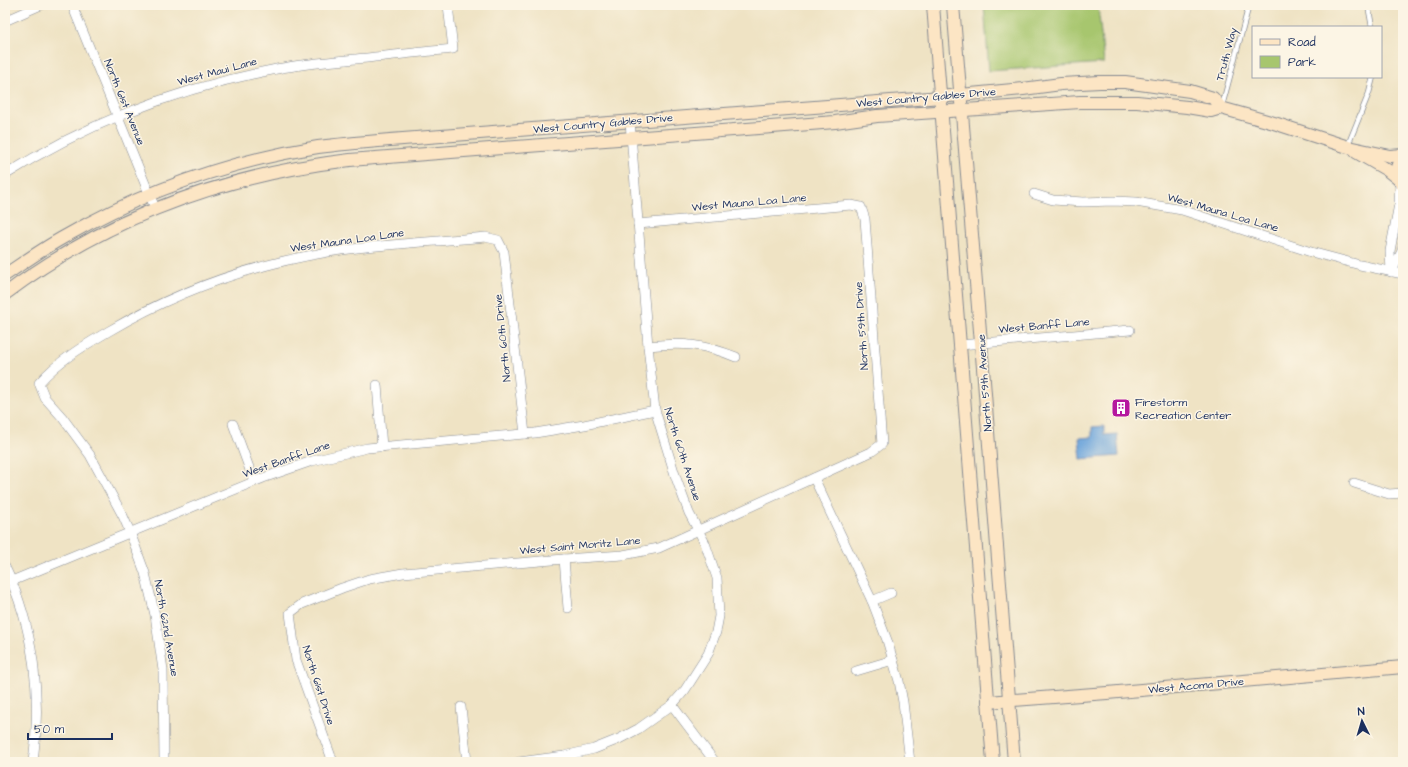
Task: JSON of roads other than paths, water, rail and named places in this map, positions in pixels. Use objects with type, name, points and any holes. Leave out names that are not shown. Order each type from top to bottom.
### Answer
[{"type":"street","points":[[5,21],[42,5]]},
{"type":"street","name":"North 61st Avenue","points":[[72,5],[156,208]]},
{"type":"street","name":"West Maui Lane","points":[[5,176],[35,156],[118,116],[193,89],[272,70],[310,63],[453,49],[448,5]]},
{"type":"street","name":"North 59th Avenue","points":[[933,5],[993,762]]},
{"type":"street","name":"North 59th Avenue","points":[[953,5],[1014,762]]},
{"type":"street","name":"West Country Gables Drive","points":[[5,275],[63,237],[112,211],[150,194],[232,166],[281,154],[317,148],[390,140],[941,97],[1061,84],[1100,82],[1125,82],[1190,91],[1213,98],[1221,108]]},
{"type":"street","name":"West Country Gables Drive","points":[[5,294],[72,248],[156,208],[226,184],[321,163],[631,137],[835,122],[877,116],[962,109],[1106,101],[1157,104],[1211,111],[1221,108],[1274,123],[1348,147],[1390,156],[1403,156]]},
{"type":"street","name":"North 60th Avenue","points":[[630,122],[648,346],[655,410],[676,478],[689,513],[705,543],[717,578],[719,616],[716,632],[708,654],[685,690],[672,705]]},
{"type":"street","name":"West Country Gables Drive","points":[[1348,147],[1387,170],[1400,182]]},
{"type":"street","name":"West Country Gables Drive","points":[[1400,182],[1397,166],[1403,156]]},
{"type":"street","points":[[1391,272],[1390,251],[1399,225],[1400,182]]},
{"type":"street","name":"West Mauna Loa Lane","points":[[1034,194],[1053,200],[1083,202],[1136,202],[1182,210],[1311,252],[1403,274]]},
{"type":"street","name":"West Mauna Loa Lane","points":[[638,224],[851,205],[861,207]]},
{"type":"street","name":"North 59th Drive","points":[[861,207],[865,219],[882,444]]},
{"type":"street","name":"West Mauna Loa Lane","points":[[39,383],[49,371],[88,343],[123,322],[165,301],[239,273],[329,252],[485,237],[498,240]]},
{"type":"street","name":"North 60th Drive","points":[[498,240],[504,252],[525,434]]},
{"type":"street","points":[[1391,272],[1403,246]]},
{"type":"street","name":"West Banff Lane","points":[[960,345],[1130,330]]},
{"type":"street","points":[[648,346],[687,344],[704,346],[736,357]]},
{"type":"street","name":"North 62nd Avenue","points":[[39,383],[45,398],[62,417],[90,455],[130,532],[145,573],[155,615],[164,686],[164,762]]},
{"type":"street","points":[[377,385],[382,447]]},
{"type":"street","name":"West Banff Lane","points":[[12,581],[254,481],[312,460],[367,448],[525,434],[584,425],[655,410]]},
{"type":"street","points":[[233,424],[254,481]]},
{"type":"street","name":"West Saint Moritz Lane","points":[[290,613],[302,604],[342,588],[369,579],[403,573],[638,553],[659,548],[871,452],[882,444]]},
{"type":"street","points":[[814,478],[872,601],[893,660],[903,702],[910,762]]},
{"type":"street","points":[[1354,483],[1389,494],[1403,493]]},
{"type":"street","points":[[564,559],[568,608]]},
{"type":"street","points":[[5,567],[12,581],[27,626],[32,651],[37,701],[33,762]]},
{"type":"street","points":[[872,601],[891,593]]},
{"type":"street","name":"North 61st Drive","points":[[290,613],[296,660],[333,762]]},
{"type":"street","points":[[856,671],[893,660]]},
{"type":"street","name":"West Acoma Drive","points":[[988,702],[1403,667]]},
{"type":"street","points":[[519,762],[564,756],[594,749],[619,739],[638,729],[672,705],[715,762]]},
{"type":"street","points":[[461,707],[468,762]]},
{"type":"lane","name":"Truth Way","points":[[1221,108],[1249,5]]},
{"type":"lane","points":[[1368,5],[1372,26]]},
{"type":"lane","points":[[1348,147],[1373,78]]},
{"type":"water","points":[[1104,426],[1104,435],[1117,434],[1119,456],[1081,459],[1079,438],[1092,437],[1092,427]]},
{"type":"place","name":"Firestorm Recreation Center","points":[[1121,408]]}]
